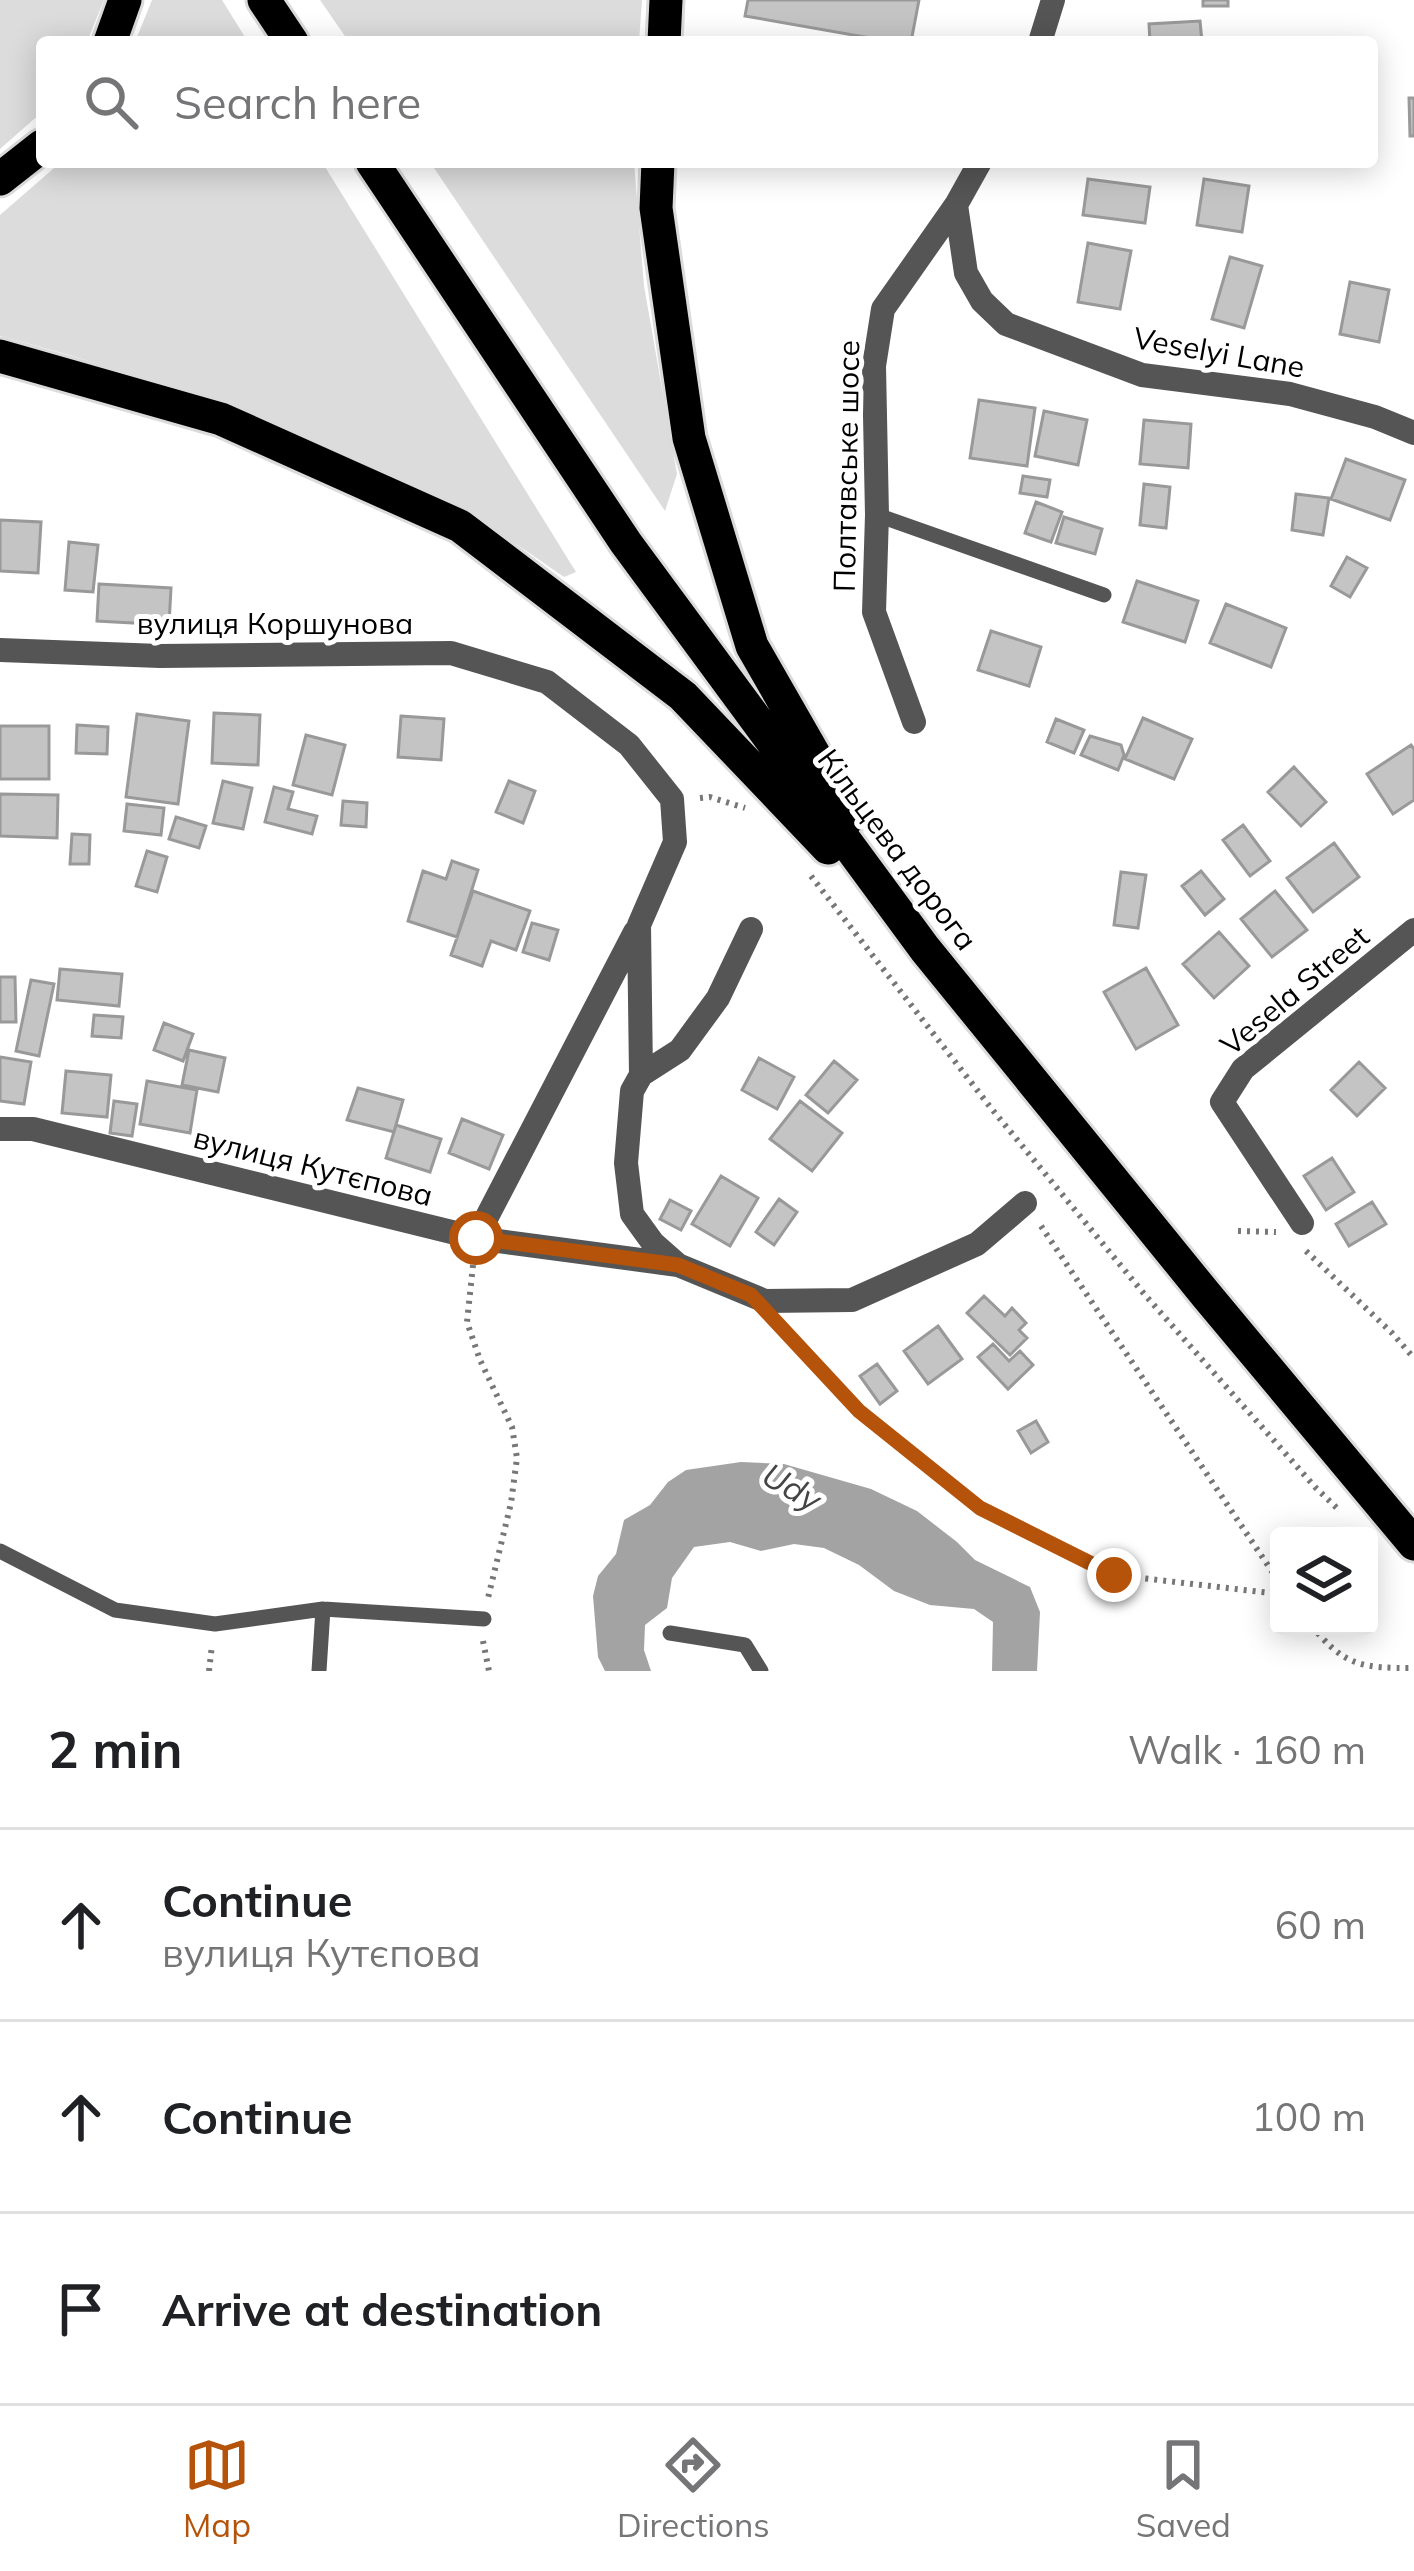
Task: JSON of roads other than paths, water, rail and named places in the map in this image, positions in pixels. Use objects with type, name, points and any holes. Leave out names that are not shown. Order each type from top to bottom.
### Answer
[{"type":"highway","points":[[112,36],[125,0]]},
{"type":"highway","points":[[264,0],[288,36]]},
{"type":"highway","points":[[664,36],[666,0]]},
{"type":"highway","points":[[0,178],[36,151]]},
{"type":"highway","name":"Кільцева дорога","points":[[376,168],[626,543],[925,949],[1414,1544]]},
{"type":"highway","points":[[658,168],[656,208],[688,438],[752,646],[925,949]]},
{"type":"highway","points":[[0,356],[221,419],[460,526],[683,696],[925,949]]},
{"type":"street","points":[[1042,36],[1053,0]]},
{"type":"street","name":"Полтавське шосе","points":[[914,722],[874,612],[874,366],[884,309],[977,168]]},
{"type":"street","name":"Veselyi Lane","points":[[956,205],[966,273],[982,301],[1006,324],[1142,375],[1290,394],[1414,433]]},
{"type":"street","name":"вулиця Коршунова","points":[[0,650],[160,656],[451,652],[547,682],[628,745],[672,800],[676,842],[639,925]]},
{"type":"street","points":[[639,925],[641,1075]]},
{"type":"street","points":[[476,1238],[639,925]]},
{"type":"street","points":[[678,1265],[653,1244],[632,1214],[626,1163],[632,1091],[641,1075],[680,1050],[718,998],[751,929]]},
{"type":"street","name":"Vesela Street","points":[[1296,1234],[1222,1102],[1243,1069],[1414,930]]},
{"type":"street","name":"вулиця Кутєпова","points":[[0,1129],[33,1129],[476,1238],[678,1265],[765,1301],[852,1300],[977,1244],[1025,1203]]},
{"type":"lane","points":[[877,515],[1104,595]]},
{"type":"lane","points":[[0,1551],[115,1610],[215,1624],[323,1609],[484,1619]]},
{"type":"lane","points":[[319,1671],[323,1609]]},
{"type":"lane","points":[[670,1634],[745,1645],[761,1671]]},
{"type":"water","name":"Udy","points":[[741,1462],[784,1464],[871,1489],[917,1511],[975,1560],[1030,1587],[1040,1612],[1037,1671],[992,1671],[993,1622],[974,1609],[930,1605],[894,1591],[859,1565],[824,1548],[794,1544],[761,1551],[730,1542],[694,1547],[672,1578],[667,1608],[645,1625],[644,1650],[651,1671],[605,1671],[598,1657],[593,1596],[598,1576],[616,1554],[624,1520],[650,1505],[668,1482],[686,1470]]}]
